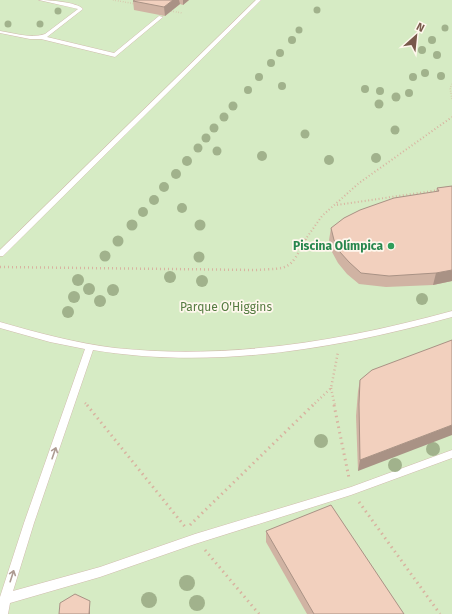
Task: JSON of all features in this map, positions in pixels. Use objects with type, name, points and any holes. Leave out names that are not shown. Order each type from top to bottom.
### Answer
[{"type":"lane","points":[[41,0],[79,7],[82,9],[47,35],[41,37]]},
{"type":"lane","points":[[0,254],[259,0]]},
{"type":"lane","points":[[0,32],[41,37],[115,55],[160,17]]},
{"type":"lane","points":[[0,325],[68,343],[90,347],[133,352],[202,355],[274,350],[340,340],[414,325],[452,314]]},
{"type":"lane","points":[[2,614],[5,600],[74,390],[90,347]]},
{"type":"lane","points":[[5,600],[100,572],[195,539],[351,491],[452,454]]},
{"type":"path","points":[[113,0],[140,5]]},
{"type":"path","points":[[171,11],[182,13]]},
{"type":"path","points":[[452,84],[450,88],[452,99]]},
{"type":"path","points":[[0,267],[126,267],[255,270],[285,268],[294,261],[314,226],[359,183],[452,117]]},
{"type":"path","points":[[336,205],[446,188]]},
{"type":"path","points":[[340,340],[331,388],[351,491],[440,614]]},
{"type":"path","points":[[186,528],[331,388]]},
{"type":"path","points":[[74,390],[195,539],[259,614]]},
{"type":"green space","name":"Parque O'Higgins","points":[[0,0],[452,0],[452,614],[0,614]]},
{"type":"building","points":[[173,0],[164,7],[133,1]]},
{"type":"building","name":"Piscina Olímpica","points":[[452,186],[452,270],[436,273],[389,276],[361,273],[340,252],[334,240],[331,228],[344,218],[360,210],[394,198],[439,191],[437,188]]},
{"type":"building","points":[[452,340],[452,425],[360,460],[360,380],[372,370]]},
{"type":"building","points":[[331,505],[404,614],[314,614],[266,531]]},
{"type":"building","points":[[75,594],[90,601],[89,614],[59,614],[60,603]]},
{"type":"place","name":"Piscina Olímpica","points":[[391,246]]}]
